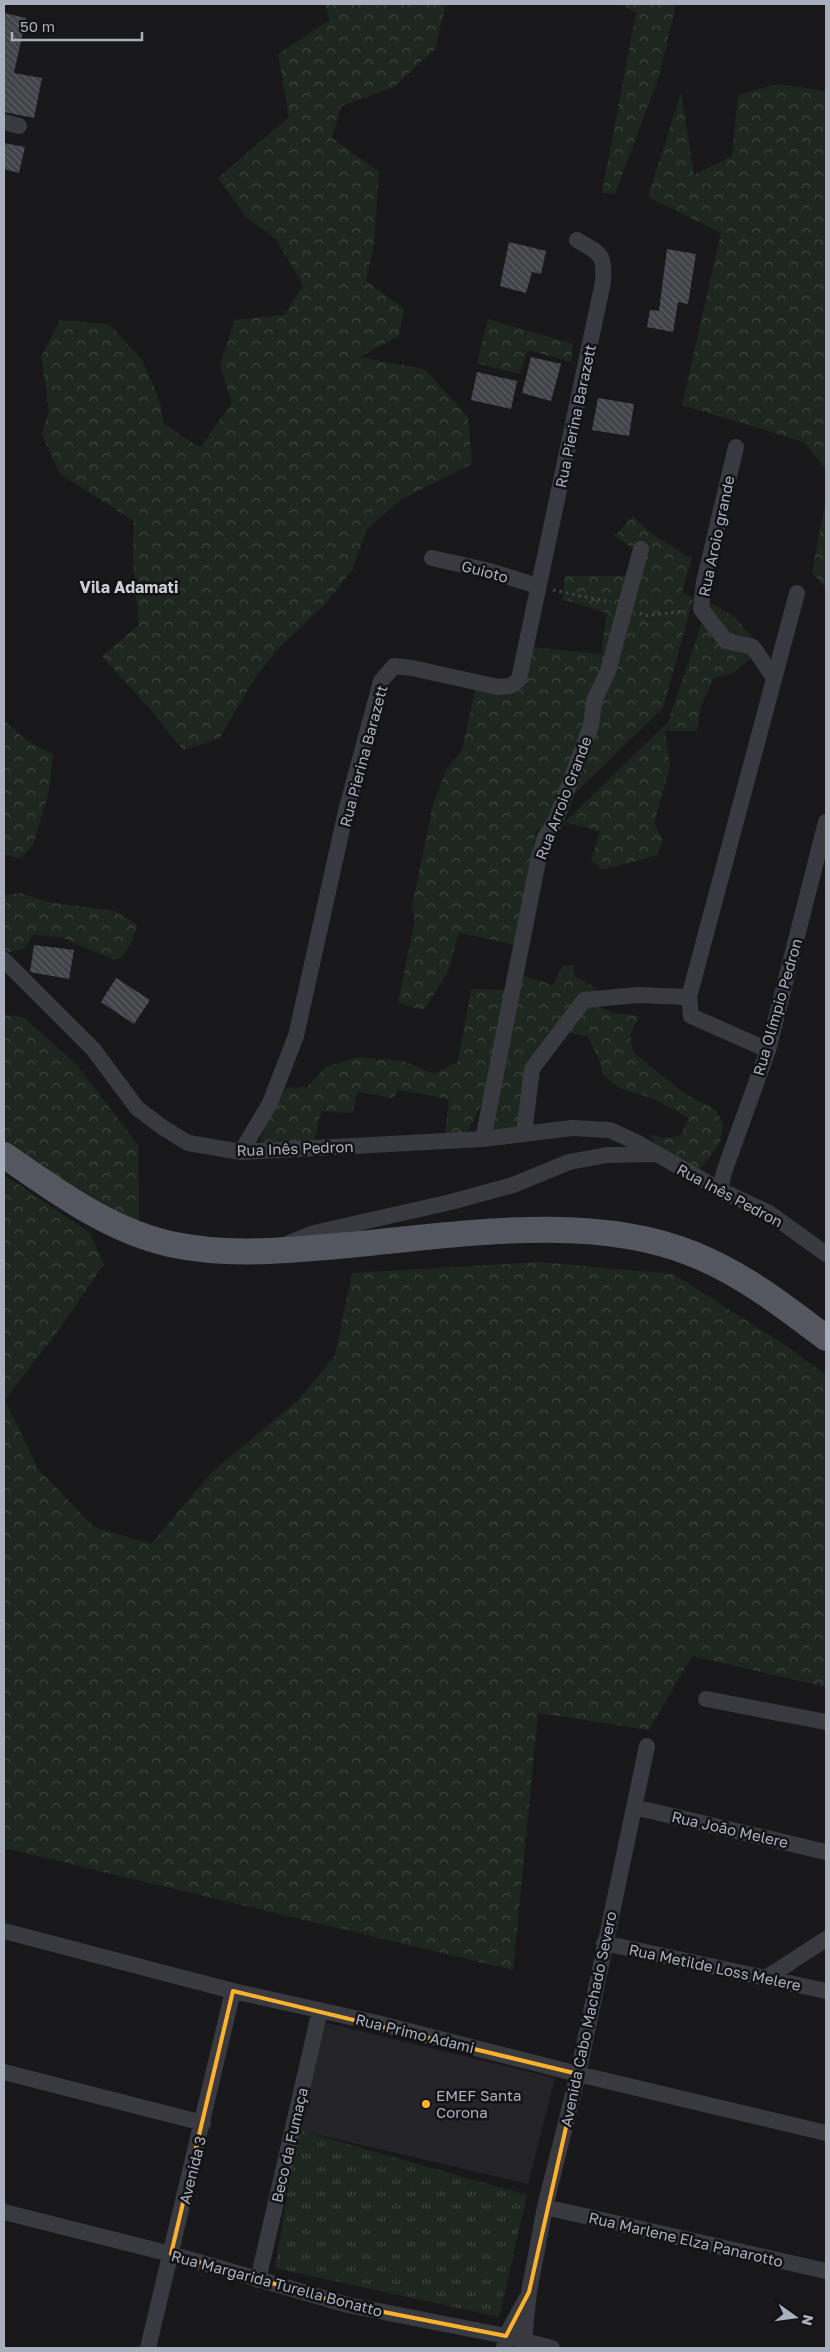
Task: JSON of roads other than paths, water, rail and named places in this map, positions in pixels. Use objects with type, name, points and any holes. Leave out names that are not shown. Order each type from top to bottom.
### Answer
[{"type":"main road","points":[[4,1156],[77,1205],[140,1234],[169,1244],[213,1250],[268,1252],[505,1231],[602,1232],[652,1240],[694,1254],[758,1286],[826,1338]]},
{"type":"street","name":"Rua Pierina Barazett","points":[[241,1152],[270,1103],[296,1036],[344,820],[381,681],[394,666],[412,668],[498,687],[511,686],[519,679],[537,594],[537,586],[578,408],[604,282],[604,262],[597,252],[577,240]]},
{"type":"street","name":"Rua Aroio grande","points":[[736,447],[704,582],[700,609],[726,641],[753,647],[774,678]]},
{"type":"street","name":"Rua Arroio Grande","points":[[483,1139],[540,853],[545,837],[555,822],[591,726],[594,701],[608,671],[641,550]]},
{"type":"street","name":"Guioto","points":[[432,558],[490,571],[537,586]]},
{"type":"street","points":[[768,1050],[691,1016],[689,997],[797,593]]},
{"type":"street","name":"Rua Olímpio Pedron","points":[[720,1190],[724,1172],[768,1050],[826,822]]},
{"type":"street","name":"Rua Inês Pedron","points":[[4,960],[93,1049],[137,1108],[162,1127],[188,1143],[241,1152],[483,1139],[572,1128],[610,1130],[720,1190],[769,1213],[826,1254]]},
{"type":"street","points":[[524,1133],[532,1069],[584,1000],[637,996],[689,997]]},
{"type":"street","name":"Rua Inês Pedron","points":[[268,1252],[314,1233],[451,1202],[513,1185],[569,1162],[607,1154],[657,1154]]},
{"type":"street","points":[[706,1698],[826,1722]]},
{"type":"street","name":"Avenida Cabo Machado Severo","points":[[524,2344],[529,2292],[545,2206],[578,2074],[604,1943],[647,1746]]},
{"type":"street","name":"Rua João Melere","points":[[634,1807],[826,1852]]},
{"type":"street","name":"Rua Primo Adami","points":[[4,1931],[234,1991],[320,2010],[826,2133]]},
{"type":"street","points":[[766,1978],[826,1939]]},
{"type":"street","name":"Rua Metilde Loss Melere","points":[[604,1943],[826,1991]]},
{"type":"street","name":"Avenida 3","points":[[148,2348],[234,1991]]},
{"type":"street","name":"Beco da Fumaça","points":[[258,2280],[320,2010]]},
{"type":"street","points":[[4,2072],[203,2123]]},
{"type":"street","name":"Rua Marlene Elza Panarotto","points":[[545,2206],[826,2271]]},
{"type":"street","name":"Rua Margarida Turella Bonatto","points":[[4,2212],[171,2254],[348,2306],[505,2342],[552,2348]]},
{"type":"street","name":"Avenida Cabo Machado Severo","points":[[505,2342],[529,2292]]},
{"type":"place","name":"EMEF Santa Corona","points":[[426,2104]]},
{"type":"district","name":"Vila Adamati","points":[[129,587]]}]
